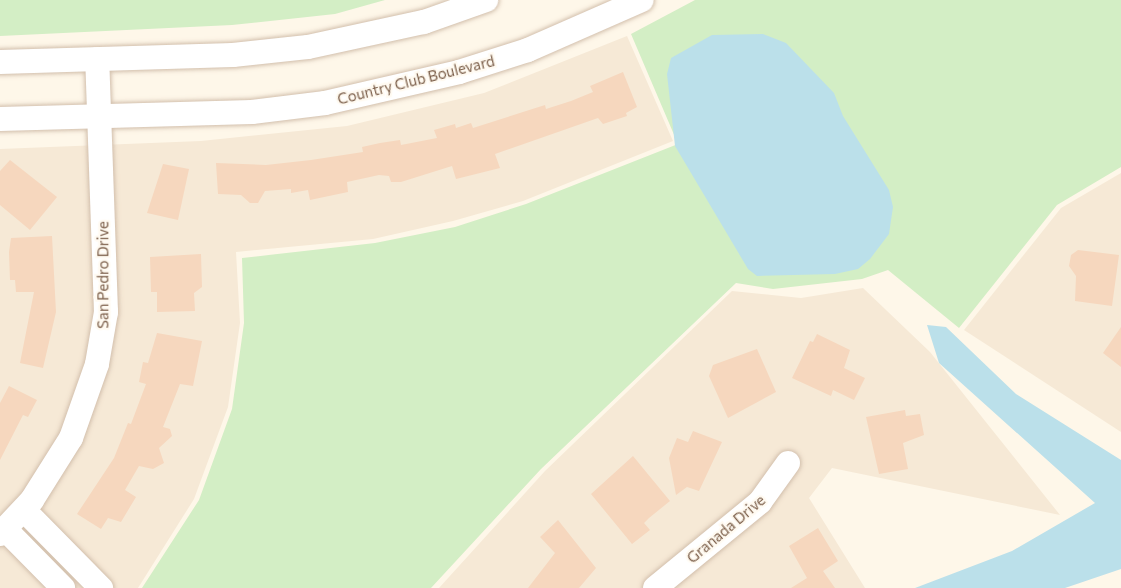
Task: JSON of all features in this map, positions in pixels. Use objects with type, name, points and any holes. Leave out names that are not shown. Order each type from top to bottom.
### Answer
[{"type":"street","points":[[0,62],[233,55],[308,47],[424,22],[486,0]]},
{"type":"street","name":"Country Club Boulevard","points":[[0,119],[252,112],[325,103],[399,88],[528,50],[642,0]]},
{"type":"street","name":"San Pedro Drive","points":[[2,531],[24,510],[71,438],[102,338],[106,312],[97,59]]},
{"type":"street","name":"Granada Drive","points":[[655,588],[760,502],[788,463]]},
{"type":"street","points":[[24,510],[101,588]]},
{"type":"street","points":[[2,531],[63,588]]},
{"type":"shaded area","points":[[627,36],[673,141],[523,201],[453,221],[373,239],[236,252],[240,323],[228,407],[194,499],[138,588],[0,588],[0,149],[201,141],[347,126],[484,93]]},
{"type":"shaded area","points":[[1121,173],[1121,432],[964,330],[1061,208]]},
{"type":"shaded area","points":[[863,288],[930,352],[1060,515],[832,468],[809,498],[865,588],[439,588],[545,471],[732,291],[801,298]]},
{"type":"green space","points":[[0,0],[385,0],[335,14],[232,25],[0,36]]},
{"type":"green space","points":[[695,0],[1121,0],[1121,167],[1057,205],[959,328],[888,270],[862,279],[773,289],[736,283],[541,469],[431,588],[142,588],[199,500],[232,409],[244,323],[242,258],[375,243],[455,227],[526,204],[678,144],[631,34]]},
{"type":"water","points":[[763,34],[786,43],[834,93],[843,116],[889,190],[893,207],[889,234],[870,259],[858,269],[835,274],[757,276],[748,269],[675,146],[667,74],[671,58],[712,35]]},
{"type":"water","points":[[927,325],[946,327],[1016,394],[1121,460],[1121,569],[1065,588],[915,588],[1012,551],[1095,503],[939,363]]},
{"type":"building","points":[[623,72],[637,107],[626,113],[627,116],[603,124],[598,118],[495,154],[500,168],[456,179],[452,166],[401,182],[391,182],[389,176],[379,175],[347,182],[348,192],[310,200],[308,190],[291,193],[291,189],[265,191],[258,203],[250,203],[241,195],[218,194],[216,163],[266,165],[311,160],[363,152],[362,147],[380,143],[400,140],[401,145],[437,138],[434,130],[455,124],[456,128],[471,123],[473,128],[545,105],[546,109],[571,101],[593,92],[590,86]]},
{"type":"building","points":[[10,160],[57,197],[30,230],[0,205],[0,171]]},
{"type":"building","points":[[163,164],[189,169],[178,220],[147,213]]},
{"type":"building","points":[[52,236],[56,312],[43,368],[20,363],[34,292],[16,292],[15,280],[10,280],[9,252],[11,238]]},
{"type":"building","points":[[1078,250],[1119,255],[1112,306],[1075,301],[1076,276],[1069,266],[1071,255]]},
{"type":"building","points":[[201,254],[202,287],[194,293],[195,311],[157,312],[157,292],[151,292],[150,257]]},
{"type":"building","points":[[1121,327],[1121,367],[1103,353]]},
{"type":"building","points":[[157,333],[202,341],[193,386],[180,384],[163,427],[170,429],[172,436],[159,448],[164,463],[153,469],[139,466],[125,490],[136,497],[121,522],[108,518],[101,529],[77,514],[114,458],[128,423],[131,424],[146,384],[139,382],[143,362],[148,363]]},
{"type":"building","points":[[817,334],[850,350],[844,368],[865,378],[854,400],[833,390],[831,396],[792,378],[810,341],[813,342]]},
{"type":"building","points":[[757,349],[776,392],[728,418],[709,376],[713,365]]},
{"type":"building","points":[[9,386],[37,400],[28,417],[23,415],[0,460],[0,403]]},
{"type":"building","points":[[905,410],[906,416],[920,414],[924,435],[903,443],[908,469],[879,474],[866,417]]},
{"type":"building","points":[[693,431],[722,442],[699,491],[687,487],[676,495],[669,458],[677,438],[688,442]]},
{"type":"building","points":[[633,456],[670,501],[644,523],[650,530],[632,544],[591,494]]},
{"type":"building","points":[[558,520],[596,568],[579,588],[528,588],[555,553],[540,537]]},
{"type":"building","points":[[818,528],[838,561],[823,571],[835,588],[791,588],[807,578],[789,546]]}]
